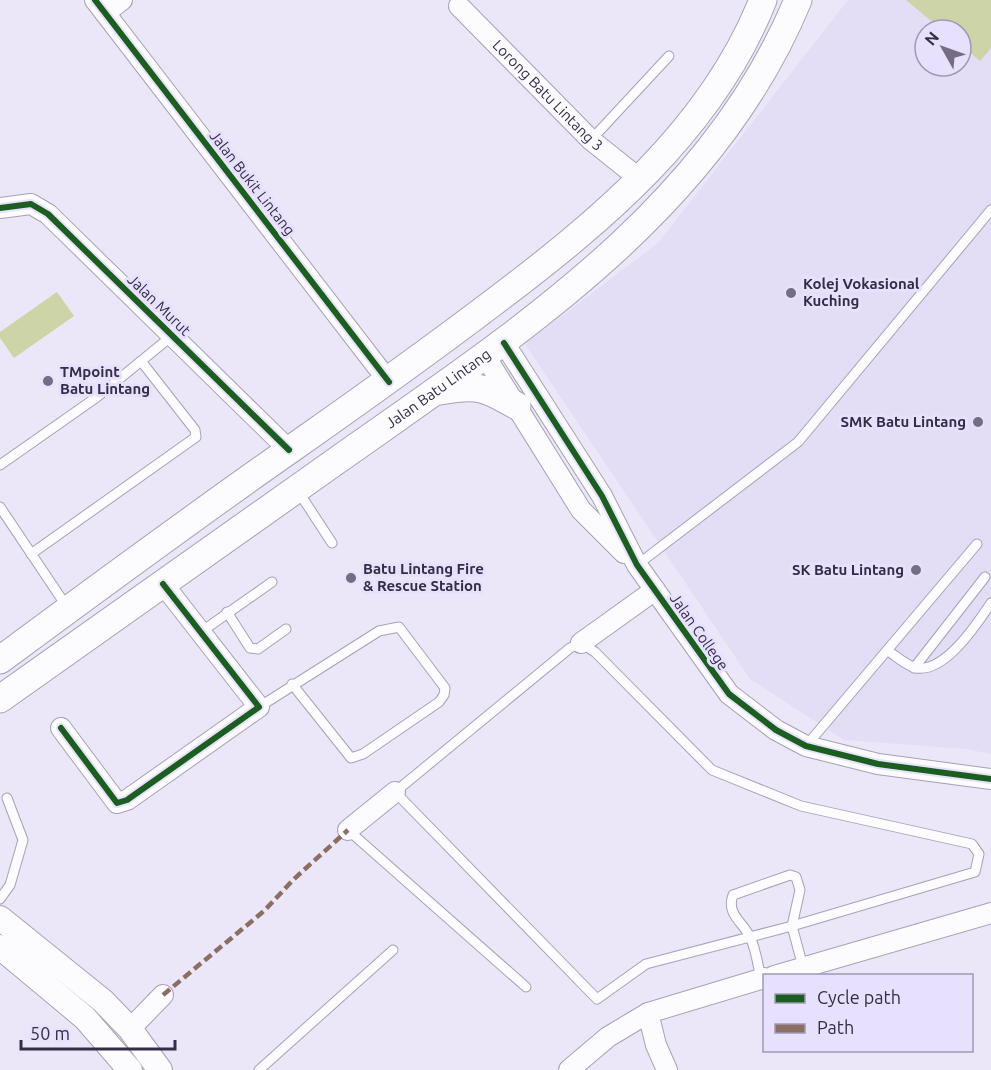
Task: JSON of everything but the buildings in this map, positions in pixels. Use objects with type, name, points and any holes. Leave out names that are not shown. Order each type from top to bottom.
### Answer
[{"type":"main road","points":[[0,660],[290,450],[389,382],[552,258],[641,180],[702,108],[734,59],[763,0]]},
{"type":"main road","name":"Jalan Batu Lintang","points":[[0,699],[435,392],[491,345],[627,241],[669,198],[714,143],[749,95],[783,36],[798,0]]},
{"type":"main road","points":[[416,361],[466,339],[491,345],[552,258]]},
{"type":"main road","points":[[435,392],[464,386],[486,388],[517,406]]},
{"type":"street","points":[[100,6],[122,0]]},
{"type":"street","name":"Jalan Bukit Lintang","points":[[100,6],[389,382]]},
{"type":"street","name":"Lorong Batu Lintang 3","points":[[459,6],[591,140],[641,180]]},
{"type":"street","name":"Jalan Murut","points":[[0,208],[31,204],[39,207],[290,450]]},
{"type":"street","points":[[491,345],[517,406],[581,510],[637,565]]},
{"type":"street","name":"Jalan College","points":[[491,345],[602,496],[637,565],[729,694],[776,730],[806,746],[878,764],[991,779]]},
{"type":"street","points":[[581,510],[596,512],[601,506],[602,496]]},
{"type":"street","points":[[61,728],[117,803],[127,800],[259,707],[164,584]]},
{"type":"street","points":[[581,643],[655,590]]},
{"type":"street","points":[[348,830],[395,792]]},
{"type":"street","points":[[779,974],[991,913]]},
{"type":"street","points":[[0,918],[103,1001],[130,1029],[160,1070]]},
{"type":"street","points":[[0,947],[85,1018],[130,1070]]},
{"type":"street","points":[[569,1070],[608,1037],[648,1012],[763,979]]},
{"type":"street","points":[[130,1029],[163,995]]},
{"type":"street","points":[[648,1012],[656,1045],[667,1070]]},
{"type":"lane","points":[[591,140],[669,56]]},
{"type":"lane","points":[[637,565],[798,442],[991,210]]},
{"type":"lane","points":[[0,465],[97,397],[173,335]]},
{"type":"lane","points":[[32,554],[196,437],[195,430],[141,361]]},
{"type":"lane","points":[[297,489],[332,543]]},
{"type":"lane","points":[[0,507],[69,609]]},
{"type":"lane","points":[[806,746],[977,544]]},
{"type":"lane","points":[[914,668],[985,577]]},
{"type":"lane","points":[[201,632],[272,582]]},
{"type":"lane","points":[[888,651],[914,668],[940,663],[991,603]]},
{"type":"lane","points":[[227,612],[250,648],[258,650],[286,629]]},
{"type":"lane","points":[[259,707],[292,684],[379,631],[399,627],[445,688],[444,695],[439,702],[363,754],[351,758],[292,684]]},
{"type":"lane","points":[[581,643],[596,652],[712,770],[801,806],[972,844],[980,854],[975,872],[792,926],[646,964],[597,999],[395,792],[570,648],[581,643]]},
{"type":"lane","points":[[0,899],[10,885],[23,840],[7,798]]},
{"type":"lane","points":[[348,830],[526,987]]},
{"type":"lane","points":[[764,974],[750,937],[729,904],[733,895],[790,875],[796,877],[800,890],[792,926],[803,967]]},
{"type":"lane","points":[[259,1070],[393,950]]},
{"type":"shaded area","name":"Kolej Vokasional Kuching","points":[[848,0],[991,0],[991,754],[965,749],[844,740],[750,679],[525,344],[658,243]]},
{"type":"green space","points":[[906,0],[991,0],[991,48],[980,61],[973,55],[973,18],[928,18]]},
{"type":"green space","points":[[57,292],[74,316],[14,358],[0,338],[0,332]]},
{"type":"marked path","points":[[163,995],[264,911],[294,879],[348,830]]},
{"type":"cycle path","points":[[95,0],[389,382]]},
{"type":"cycle path","points":[[0,208],[31,204],[48,214],[289,450]]},
{"type":"cycle path","points":[[504,343],[602,496],[637,565],[729,694],[776,730],[806,746],[878,764],[991,779]]},
{"type":"cycle path","points":[[61,728],[117,803],[127,800],[259,707],[163,584]]},
{"type":"place","name":"Kolej Vokasional Kuching","points":[[791,293]]},
{"type":"place","name":"TMpoint Batu Lintang","points":[[48,381]]},
{"type":"place","name":"SMK Batu Lintang","points":[[978,422]]},
{"type":"place","name":"SK Batu Lintang","points":[[916,570]]},
{"type":"place","name":"Batu Lintang Fire & Rescue Station","points":[[351,578]]}]
